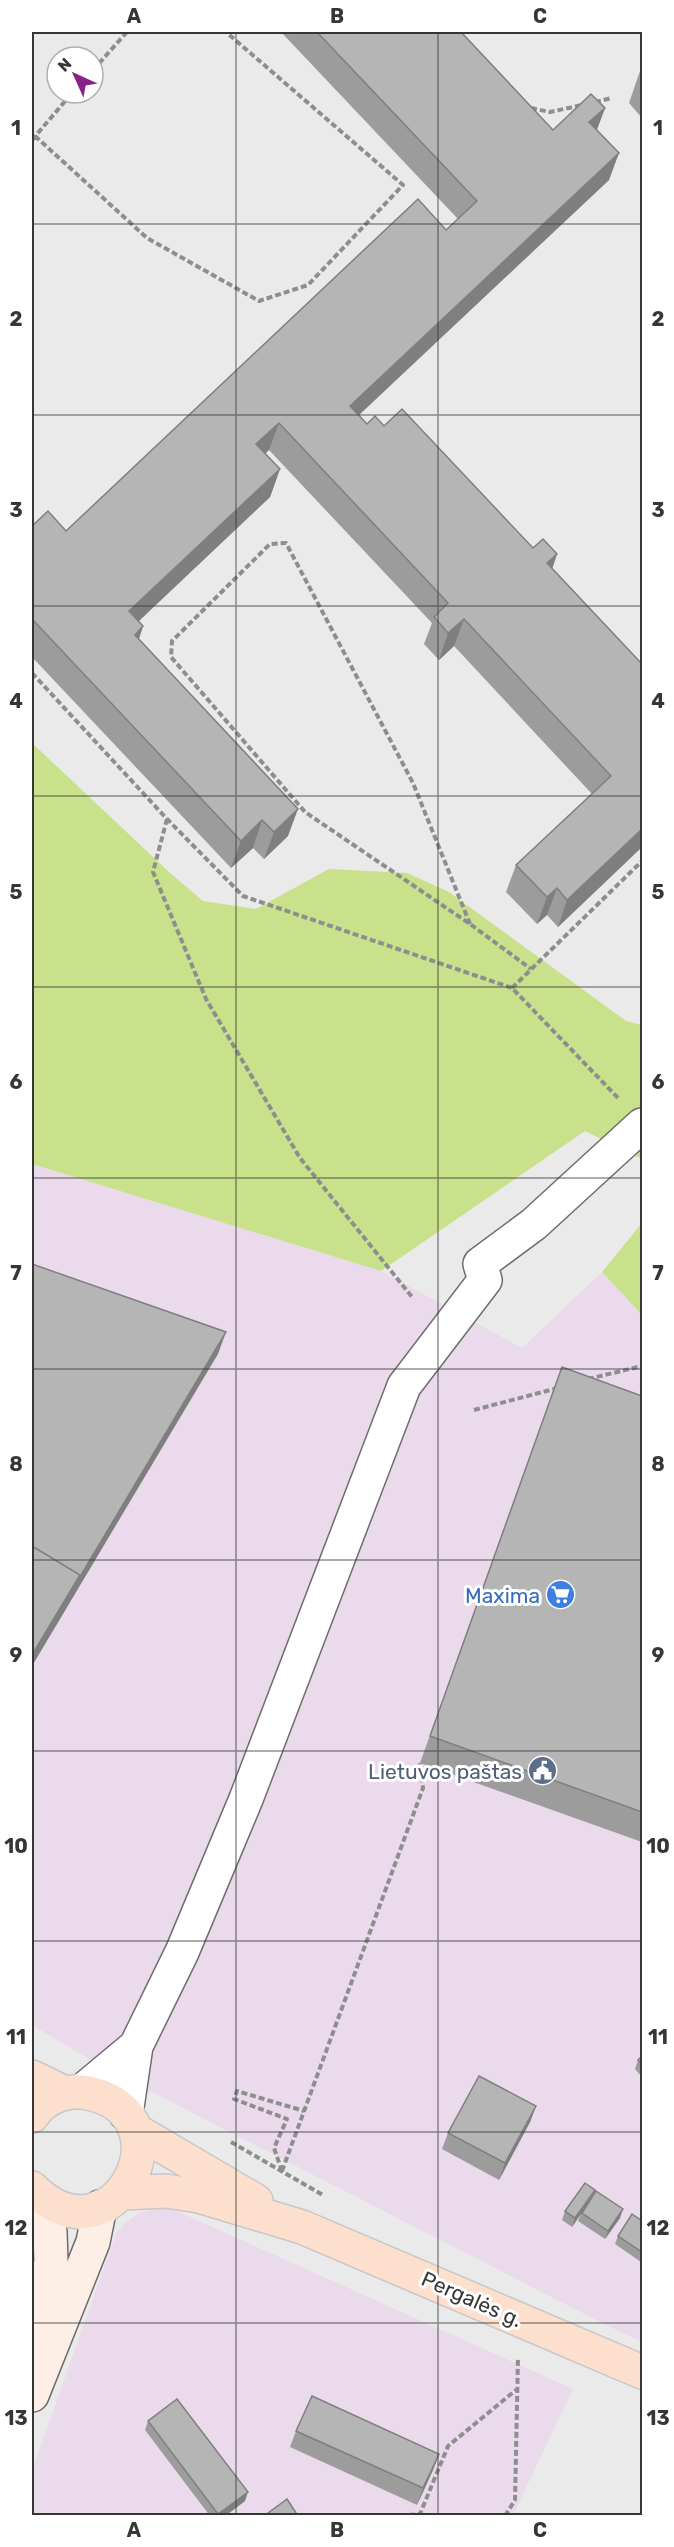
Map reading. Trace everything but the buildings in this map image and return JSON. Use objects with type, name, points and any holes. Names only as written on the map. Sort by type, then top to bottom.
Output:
[{"type":"main road","points":[[32,2078],[74,2092]]},
{"type":"main road","points":[[32,2116],[50,2099],[74,2092]]},
{"type":"main road","name":"Pergalės g.","points":[[74,2092],[99,2095],[114,2103],[130,2122],[302,2227]]},
{"type":"main road","points":[[111,2200],[131,2179],[137,2163],[139,2146],[130,2122]]},
{"type":"main road","name":"Pergalės g.","points":[[37,2193],[61,2208],[81,2211],[111,2200],[166,2191],[199,2196],[302,2227],[642,2372]]},
{"type":"street","points":[[130,2122],[136,2046],[182,1953],[246,1799],[404,1386],[485,1280],[480,1264],[534,1224],[634,1116]]},
{"type":"street","points":[[74,2092],[136,2046]]},
{"type":"street","points":[[32,2351],[51,2262],[50,2232],[37,2193]]},
{"type":"street","points":[[32,2395],[111,2200]]},
{"type":"path","points":[[105,56],[126,32]]},
{"type":"path","points":[[62,105],[33,138],[147,238],[259,301],[308,285],[403,185],[226,32]]},
{"type":"path","points":[[520,106],[550,112],[612,98]]},
{"type":"path","points":[[470,924],[413,783],[286,543],[270,544],[172,641],[171,657],[304,812],[470,924],[531,969]]},
{"type":"path","points":[[32,673],[167,819],[243,896],[512,988],[634,1116]]},
{"type":"path","points":[[167,819],[153,872],[206,999],[300,1158],[412,1297]]},
{"type":"path","points":[[512,988],[642,861]]},
{"type":"path","points":[[578,1382],[642,1366]]},
{"type":"path","points":[[474,1410],[568,1384]]},
{"type":"path","points":[[282,2171],[423,1788],[420,1763]]},
{"type":"path","points":[[282,2171],[274,2148],[287,2120],[234,2099],[237,2091],[304,2111]]},
{"type":"path","points":[[224,2139],[324,2196]]},
{"type":"path","points":[[505,2516],[515,2500],[518,2356]]},
{"type":"path","points":[[400,2516],[420,2514],[448,2446],[516,2390]]},
{"type":"shaded area","points":[[32,1164],[381,1271],[522,1348],[602,1272],[642,1315],[642,2342],[99,2065],[32,2025]]},
{"type":"shaded area","points":[[168,2207],[573,2389],[513,2515],[32,2515],[32,2470],[116,2234],[125,2223],[138,2214],[154,2208]]},
{"type":"green space","points":[[32,743],[203,901],[256,909],[329,869],[407,873],[449,892],[626,1021],[642,1025],[642,1159],[585,1131],[381,1271],[32,1164]]},
{"type":"green space","points":[[642,1223],[642,1315],[602,1272]]},
{"type":"place","name":"Maxima","points":[[561,1595]]},
{"type":"place","name":"Lietuvos paštas","points":[[543,1771]]}]
